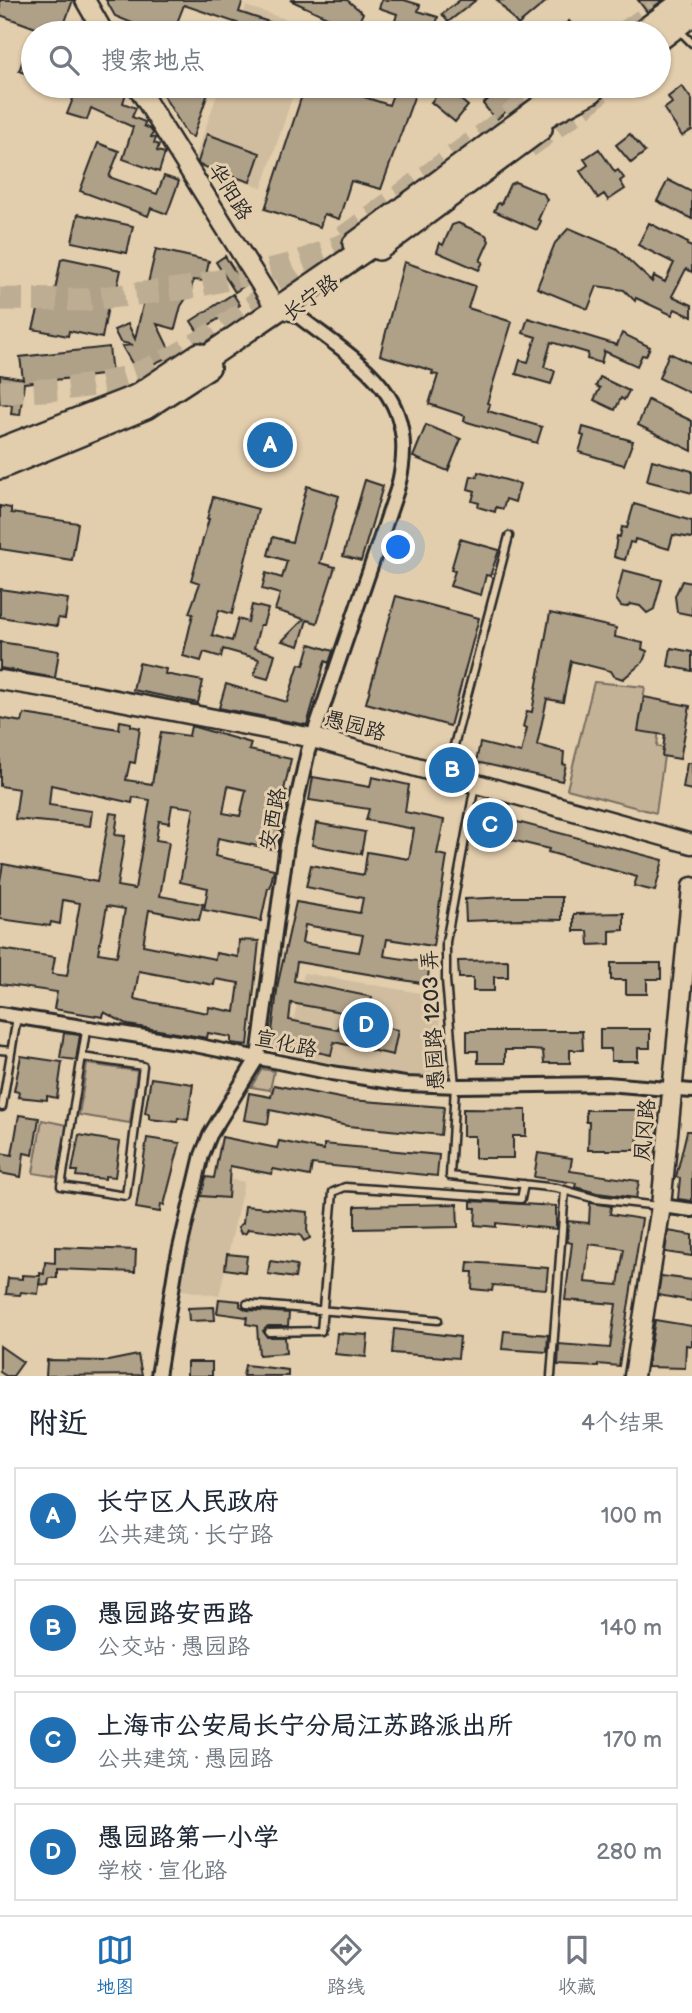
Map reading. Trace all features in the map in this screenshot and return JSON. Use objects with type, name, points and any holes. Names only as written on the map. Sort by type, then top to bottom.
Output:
[{"type":"highway","points":[[511,137],[576,98]]},
{"type":"highway","points":[[187,371],[283,308],[307,288],[386,235],[405,207]]},
{"type":"main road","points":[[656,21],[685,0]]},
{"type":"main road","points":[[405,207],[552,98]]},
{"type":"main road","name":"长宁路","points":[[0,467],[146,408],[581,98]]},
{"type":"main road","name":"长宁路","points":[[0,449],[136,396],[283,308]]},
{"type":"street","points":[[85,0],[97,21]]},
{"type":"street","name":"华阳路","points":[[145,98],[283,308]]},
{"type":"street","name":"安西路","points":[[158,1376],[176,1265],[202,1155],[210,1135],[258,1057],[287,845],[306,758],[397,490],[404,456],[404,436],[395,405],[387,392],[358,363],[283,308]]},
{"type":"street","name":"愚园路","points":[[0,680],[313,738],[692,844]]},
{"type":"street","name":"凤冈路","points":[[634,1376],[661,1206],[692,887]]},
{"type":"street","name":"宣化路","points":[[0,1014],[258,1057],[380,1081],[455,1086],[607,1084],[692,1091]]},
{"type":"street","points":[[661,1206],[692,1210]]},
{"type":"lane","points":[[676,27],[692,43]]},
{"type":"lane","points":[[446,774],[509,536]]},
{"type":"lane","name":"愚园路 1203 弄","points":[[475,782],[446,942],[446,980],[455,1086],[450,1176],[524,1184]]},
{"type":"lane","points":[[2,1107],[17,1017]]},
{"type":"lane","points":[[82,1057],[143,1066],[126,1196],[61,1186],[82,1057],[87,1027]]},
{"type":"lane","points":[[0,1049],[11,1051]]},
{"type":"lane","points":[[269,1332],[321,1331],[333,1192],[345,1187],[521,1199],[524,1184],[565,1190],[596,1199],[661,1206]]},
{"type":"lane","points":[[551,1376],[565,1190]]},
{"type":"lane","points":[[247,1304],[438,1320]]},
{"type":"shaded area","points":[[246,6],[291,21],[241,21]]},
{"type":"shaded area","points":[[216,98],[292,98],[262,188],[193,165]]},
{"type":"shaded area","points":[[594,682],[645,687],[640,722],[659,728],[657,746],[665,749],[656,813],[567,789]]},
{"type":"shaded area","points":[[304,973],[437,996],[446,1077],[405,1077],[286,1054]]},
{"type":"shaded area","points":[[87,1064],[137,1071],[130,1123],[79,1115]]},
{"type":"shaded area","points":[[262,1069],[274,1071],[270,1090],[251,1087]]},
{"type":"shaded area","points":[[42,1120],[67,1125],[58,1177],[33,1173]]},
{"type":"shaded area","points":[[201,1174],[244,1182],[219,1296],[177,1289]]},
{"type":"building","points":[[0,0],[73,0],[65,21],[21,23],[0,15]]},
{"type":"building","points":[[106,0],[243,0],[239,12],[266,21],[231,21],[184,5],[178,21],[127,21],[115,16]]},
{"type":"building","points":[[290,0],[347,0],[363,13],[359,21],[336,21]]},
{"type":"building","points":[[382,0],[404,0],[420,5],[418,11],[438,17],[437,21],[395,21],[397,14],[379,8]]},
{"type":"building","points":[[460,0],[476,0],[449,21],[442,14]]},
{"type":"building","points":[[497,0],[548,0],[523,21],[515,21]]},
{"type":"building","points":[[638,0],[663,0],[647,12]]},
{"type":"building","points":[[682,86],[692,100],[692,130],[682,136],[664,109],[672,103],[669,98]]},
{"type":"building","points":[[73,98],[125,98],[123,103],[136,108],[132,117],[145,122],[144,126],[153,133],[151,137],[156,138],[154,143],[159,145],[157,151],[165,153],[159,172],[123,159],[133,127],[91,108],[87,120],[67,114]]},
{"type":"building","points":[[165,98],[206,98],[193,137],[187,135]]},
{"type":"building","points":[[301,98],[367,98],[389,105],[392,98],[414,98],[381,189],[351,181],[339,219],[324,214],[320,227],[265,209]]},
{"type":"building","points":[[434,98],[458,98],[468,106],[455,122],[431,102]]},
{"type":"building","points":[[490,98],[522,98],[496,120],[483,104]]},
{"type":"building","points":[[207,134],[260,153],[250,182],[199,165]]},
{"type":"building","points":[[630,134],[645,152],[631,163],[616,145]]},
{"type":"building","points":[[98,143],[119,151],[109,177],[157,194],[164,176],[179,181],[167,214],[151,208],[148,216],[80,191]]},
{"type":"building","points":[[599,149],[615,172],[618,170],[624,178],[620,181],[625,189],[608,200],[604,194],[598,198],[580,171],[588,165],[584,159]]},
{"type":"building","points":[[668,180],[692,192],[692,219],[657,201]]},
{"type":"building","points":[[515,182],[544,194],[547,200],[538,220],[541,221],[537,230],[494,211],[498,203],[501,204],[510,184]]},
{"type":"building","points":[[78,214],[133,226],[127,253],[72,242]]},
{"type":"building","points":[[458,223],[486,235],[489,241],[479,270],[437,252],[452,225]]},
{"type":"building","points":[[649,223],[692,247],[692,272],[686,269],[672,296],[692,305],[692,317],[675,309],[672,315],[636,298],[635,301],[624,290],[597,286],[588,309],[537,288],[555,243],[569,228],[616,248],[652,282],[654,276],[665,282],[674,263],[638,245]]},
{"type":"building","points":[[156,249],[209,261],[205,281],[193,280],[191,291],[181,306],[175,329],[157,324],[172,355],[137,372],[122,346],[133,345],[120,342],[114,330],[128,324],[135,339]]},
{"type":"building","points":[[225,256],[244,286],[235,292],[216,262]]},
{"type":"building","points":[[61,259],[121,270],[115,297],[110,296],[102,338],[69,331],[68,336],[33,329],[41,299],[53,301]]},
{"type":"building","points":[[404,262],[475,286],[468,308],[512,322],[487,403],[490,404],[488,411],[542,427],[537,443],[464,421],[465,416],[429,404],[438,375],[432,374],[433,371],[380,355]]},
{"type":"building","points":[[233,294],[240,305],[198,332],[191,321]]},
{"type":"building","points":[[528,318],[617,345],[622,333],[650,347],[637,366],[604,351],[601,363],[587,359],[588,353],[551,342],[544,367],[555,371],[551,384],[516,374],[520,360],[528,362],[536,337],[523,333]]},
{"type":"building","points":[[109,347],[112,374],[24,383],[20,415],[11,414],[12,405],[0,403],[0,375],[23,379],[20,357]]},
{"type":"building","points":[[669,353],[692,364],[692,394],[659,378]]},
{"type":"building","points":[[600,377],[629,391],[624,400],[621,398],[615,410],[594,400],[600,388],[596,386]]},
{"type":"building","points":[[648,400],[692,421],[692,451],[638,425]]},
{"type":"building","points":[[426,425],[461,439],[448,471],[413,457]]},
{"type":"building","points":[[583,427],[633,441],[624,465],[579,452],[584,436],[581,435]]},
{"type":"building","points":[[652,460],[692,471],[692,493],[647,481]]},
{"type":"building","points":[[478,472],[520,484],[515,502],[506,499],[503,509],[496,507],[495,512],[478,507],[479,503],[472,501],[475,491],[468,489],[471,476],[477,477]]},
{"type":"building","points":[[365,480],[383,486],[361,561],[343,556]]},
{"type":"building","points":[[307,486],[339,496],[320,563],[335,567],[317,623],[307,620],[299,646],[282,641],[304,619],[275,610],[280,594],[262,589],[266,573],[282,578],[287,561],[268,555],[273,537],[292,542]]},
{"type":"building","points":[[213,497],[258,509],[232,614],[219,610],[212,635],[232,641],[238,619],[248,622],[252,605],[268,609],[263,625],[260,625],[254,648],[275,654],[268,679],[254,675],[259,659],[223,649],[221,657],[204,652],[201,661],[183,656],[193,614],[189,613],[200,583],[191,580]]},
{"type":"building","points":[[634,504],[692,521],[692,538],[673,535],[669,549],[635,539],[634,543],[630,542],[625,560],[614,557],[617,536],[620,537],[622,527],[627,528]]},
{"type":"building","points":[[0,506],[11,508],[11,513],[78,523],[72,560],[0,549]]},
{"type":"building","points":[[460,539],[499,550],[490,576],[486,575],[481,595],[450,586],[455,571],[451,570]]},
{"type":"building","points":[[623,570],[662,580],[654,609],[647,613],[640,606],[621,606],[616,599]]},
{"type":"building","points":[[682,581],[692,583],[692,615],[677,612],[675,596]]},
{"type":"building","points":[[0,589],[68,599],[65,619],[58,618],[57,626],[0,617]]},
{"type":"building","points":[[396,596],[479,618],[450,726],[366,703]]},
{"type":"building","points":[[550,613],[616,628],[615,637],[643,643],[642,649],[647,651],[643,662],[623,679],[614,676],[611,671],[571,661],[563,702],[547,699],[537,745],[564,752],[563,764],[566,765],[562,781],[476,762],[480,743],[521,753],[527,728],[523,727],[527,711],[532,712]]},
{"type":"building","points":[[0,642],[59,651],[55,678],[0,668]]},
{"type":"building","points":[[310,644],[333,651],[329,663],[325,661],[307,725],[219,708],[226,684],[287,702],[299,664],[304,665]]},
{"type":"building","points":[[671,648],[692,652],[692,671],[668,666]]},
{"type":"building","points":[[139,663],[166,669],[165,674],[203,681],[198,703],[133,690]]},
{"type":"building","points":[[644,697],[690,706],[680,759],[662,756],[665,735],[638,731]]},
{"type":"building","points":[[24,714],[119,729],[120,721],[131,723],[131,726],[140,728],[135,763],[130,762],[126,780],[152,784],[161,732],[189,736],[191,726],[251,743],[249,750],[291,759],[284,790],[287,791],[277,850],[218,838],[215,856],[274,869],[261,921],[204,910],[208,888],[180,882],[194,808],[172,805],[169,823],[159,821],[156,840],[169,842],[160,896],[203,904],[199,920],[149,910],[143,945],[215,959],[216,953],[238,957],[239,940],[259,941],[248,1045],[231,1043],[231,1037],[208,1033],[207,1038],[128,1025],[104,1012],[103,1017],[54,1009],[57,992],[0,984],[0,949],[55,957],[52,974],[67,976],[80,903],[63,900],[60,924],[51,922],[50,926],[0,919],[3,864],[97,882],[110,813],[118,814],[115,835],[125,836],[117,886],[135,889],[150,800],[133,797],[132,803],[51,785],[49,805],[92,811],[90,826],[15,819],[19,789],[0,786],[0,718],[22,722]],"holes":[[[228,786],[246,790],[240,816],[223,813]],[[107,906],[125,909],[117,956],[98,953]],[[139,971],[214,985],[215,979],[239,983],[235,1012],[209,1007],[208,1013],[134,999]]]},
{"type":"building","points":[[687,763],[692,763],[692,790],[683,788]]},
{"type":"building","points":[[313,777],[370,787],[372,777],[409,785],[405,812],[444,820],[437,854],[447,856],[433,946],[387,939],[384,956],[430,963],[427,984],[297,962],[294,981],[372,997],[367,1024],[398,1030],[393,1055],[334,1042],[331,1055],[285,1045],[285,1050],[270,1048],[278,983],[296,902],[360,913],[363,898],[306,887],[311,865],[364,875],[367,852],[409,859],[414,829],[366,820],[369,809],[309,800]],"holes":[[[305,925],[363,935],[359,952],[302,943]],[[291,1003],[341,1012],[338,1030],[289,1020]]]},
{"type":"building","points":[[483,813],[663,860],[655,891],[634,886],[637,877],[548,852],[549,849],[478,832]]},
{"type":"building","points":[[316,823],[365,832],[361,854],[312,845]]},
{"type":"building","points":[[562,897],[562,920],[466,921],[465,899]]},
{"type":"building","points":[[624,913],[624,930],[610,931],[610,944],[589,945],[588,931],[574,931],[574,914]]},
{"type":"building","points":[[508,960],[508,977],[494,977],[494,991],[473,991],[473,978],[459,978],[458,961]]},
{"type":"building","points":[[611,963],[661,963],[661,979],[647,979],[647,994],[626,994],[626,980],[611,980]]},
{"type":"building","points":[[600,1029],[650,1029],[650,1048],[638,1048],[638,1061],[611,1061],[611,1049],[600,1049]]},
{"type":"building","points":[[467,1031],[582,1031],[583,1050],[570,1050],[570,1063],[544,1063],[543,1051],[505,1050],[505,1063],[478,1063],[478,1051],[467,1051]]},
{"type":"building","points":[[64,1033],[80,1035],[76,1060],[60,1058]]},
{"type":"building","points":[[21,1056],[62,1062],[57,1098],[47,1096],[47,1100],[18,1097],[19,1092],[14,1091]]},
{"type":"building","points":[[151,1078],[193,1084],[188,1120],[178,1118],[177,1122],[149,1119],[149,1114],[145,1113]]},
{"type":"building","points":[[274,1085],[350,1100],[444,1107],[441,1135],[348,1126],[270,1110],[268,1124],[244,1120],[249,1093],[271,1097]]},
{"type":"building","points":[[463,1109],[526,1110],[526,1136],[513,1136],[513,1158],[475,1158],[475,1136],[463,1136]]},
{"type":"building","points":[[586,1110],[639,1110],[637,1150],[588,1150],[589,1122],[586,1122]]},
{"type":"building","points":[[19,1115],[39,1118],[33,1155],[24,1153],[21,1177],[0,1173],[0,1153],[12,1155]]},
{"type":"building","points":[[687,1131],[692,1131],[692,1201],[678,1199],[680,1178],[676,1177]]},
{"type":"building","points":[[79,1135],[120,1142],[115,1177],[105,1176],[105,1179],[76,1176],[77,1171],[72,1171]]},
{"type":"building","points":[[222,1137],[277,1148],[279,1141],[324,1150],[324,1144],[439,1155],[437,1176],[312,1164],[310,1176],[273,1169],[272,1174],[230,1166],[228,1198],[201,1196],[206,1177],[214,1178]]},
{"type":"building","points":[[147,1138],[180,1143],[160,1212],[136,1208]]},
{"type":"building","points":[[538,1153],[572,1158],[570,1171],[639,1181],[636,1198],[597,1193],[575,1187],[576,1183],[534,1177]]},
{"type":"building","points":[[471,1201],[556,1206],[556,1229],[496,1223],[496,1227],[475,1225],[476,1208],[471,1208]]},
{"type":"building","points":[[590,1203],[611,1206],[610,1214],[642,1219],[619,1366],[558,1365],[559,1344],[610,1348],[616,1304],[565,1300],[572,1243],[567,1242],[568,1221],[589,1223]],"holes":[[[589,1244],[624,1249],[618,1285],[585,1282]]]},
{"type":"building","points":[[457,1204],[458,1227],[355,1229],[355,1206]]},
{"type":"building","points":[[245,1206],[308,1212],[307,1230],[310,1238],[304,1241],[300,1235],[248,1229],[241,1234],[238,1227],[243,1223]]},
{"type":"building","points":[[668,1231],[692,1235],[692,1256],[665,1252]]},
{"type":"building","points":[[55,1247],[136,1250],[135,1272],[57,1269],[57,1278],[49,1278],[48,1285],[39,1284],[38,1294],[6,1294],[8,1278],[22,1279],[22,1275],[44,1274],[45,1262],[55,1263]]},
{"type":"building","points":[[227,1254],[247,1256],[245,1272],[225,1269]]},
{"type":"building","points":[[270,1261],[297,1265],[295,1278],[268,1274]]},
{"type":"building","points":[[468,1262],[548,1268],[546,1289],[493,1285],[492,1291],[472,1289],[473,1272],[467,1272]]},
{"type":"building","points":[[661,1276],[692,1280],[692,1301],[658,1295]]},
{"type":"building","points":[[219,1299],[240,1301],[240,1306],[247,1310],[289,1313],[288,1326],[268,1326],[263,1331],[267,1337],[285,1337],[286,1353],[259,1355],[257,1326],[246,1324],[247,1317],[217,1313]]},
{"type":"building","points":[[214,1307],[215,1320],[189,1321],[188,1308]]},
{"type":"building","points":[[655,1320],[692,1326],[692,1346],[686,1345],[685,1368],[647,1367]]},
{"type":"building","points":[[394,1329],[460,1337],[458,1358],[392,1353]]},
{"type":"building","points":[[504,1331],[548,1335],[547,1352],[502,1349]]},
{"type":"building","points":[[337,1333],[368,1335],[366,1357],[335,1354]]},
{"type":"building","points":[[0,1346],[23,1362],[13,1376],[0,1372]]},
{"type":"building","points":[[138,1355],[142,1375],[46,1376],[47,1360],[108,1361]]},
{"type":"building","points":[[187,1362],[212,1362],[212,1376],[187,1376]]},
{"type":"building","points":[[245,1365],[288,1370],[288,1376],[243,1376]]},
{"type":"tunnel","points":[[641,21],[656,11]]},
{"type":"tunnel","points":[[344,237],[534,98]]},
{"type":"tunnel","points":[[528,147],[593,98]]},
{"type":"tunnel","points":[[0,299],[84,300],[187,288],[290,265],[373,234]]},
{"type":"tunnel","points":[[0,392],[93,385],[148,369],[173,358],[219,330],[306,266]]},
{"type":"place","name":"长宁区人民政府","points":[[270,445]]},
{"type":"place","name":"愚园路安西路","points":[[452,770]]},
{"type":"place","name":"上海市公安局长宁分局江苏路派出所","points":[[490,825]]},
{"type":"place","name":"愚园路第一小学","points":[[366,1025]]}]
